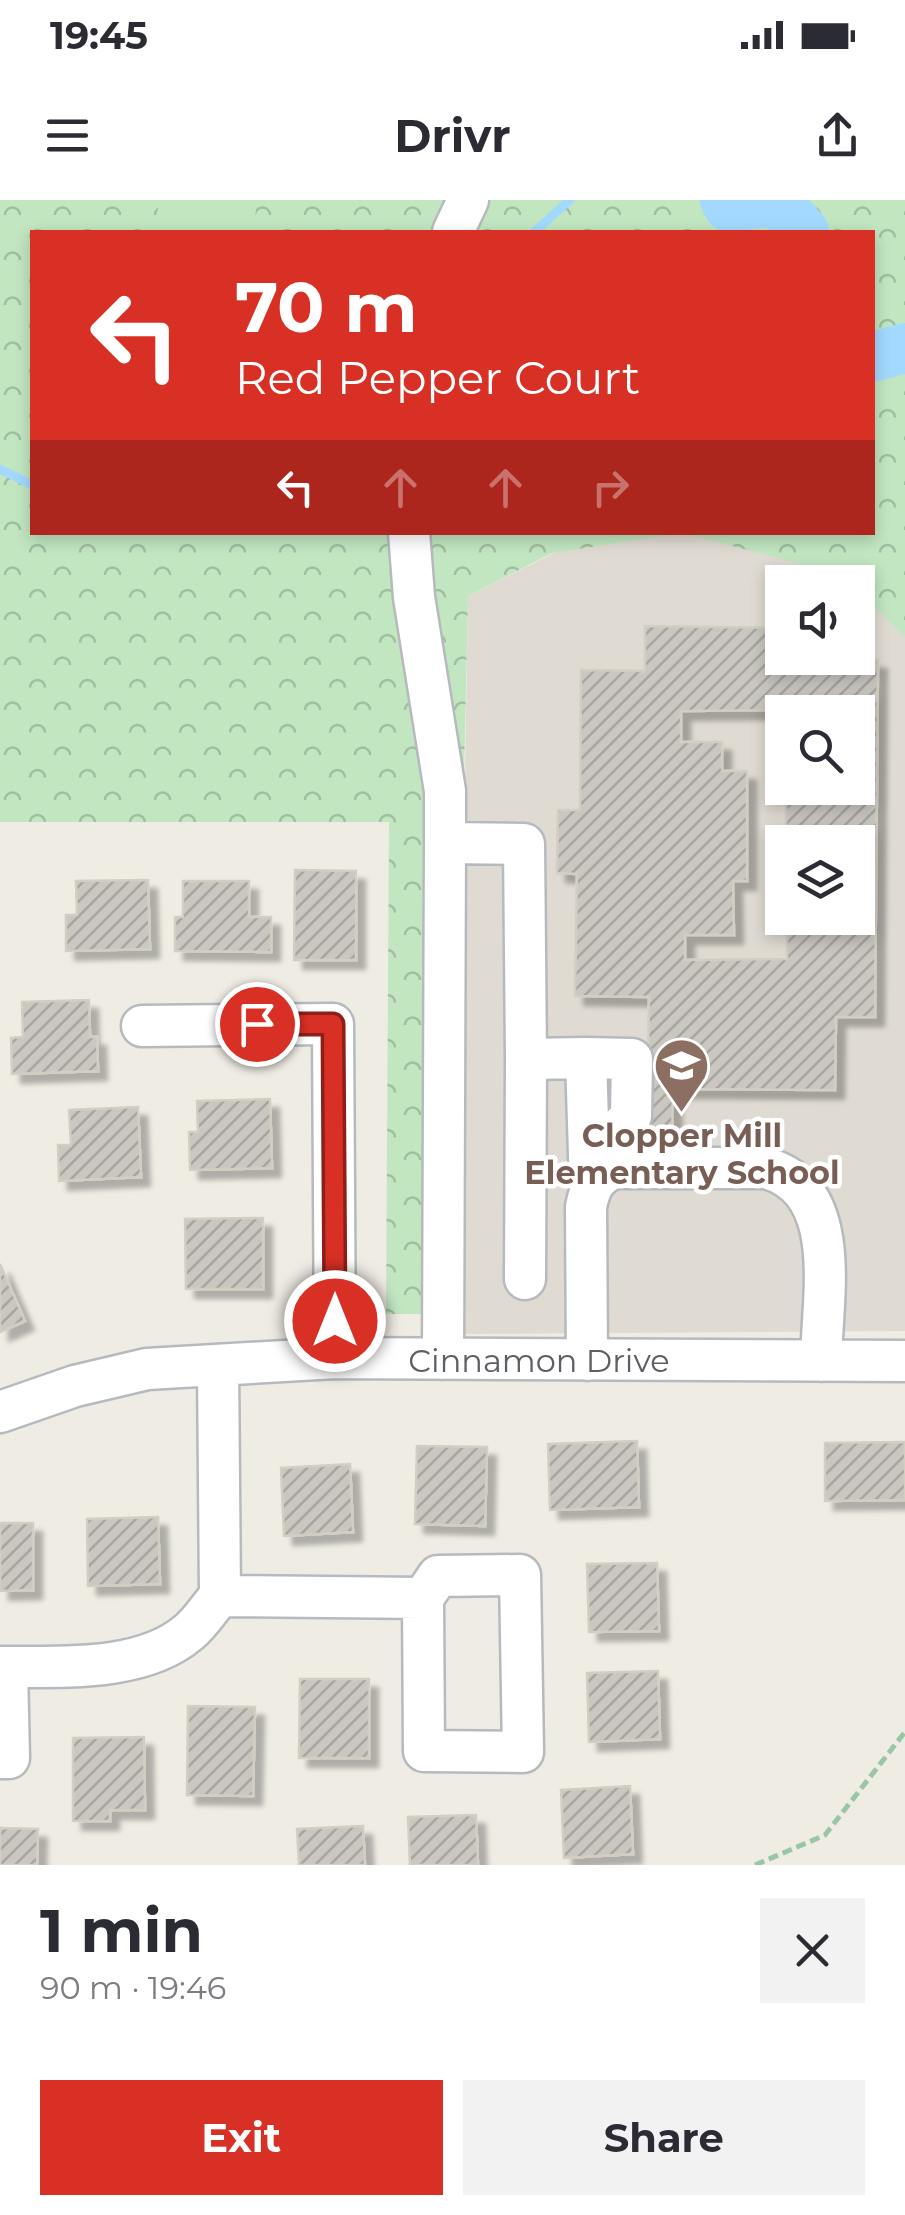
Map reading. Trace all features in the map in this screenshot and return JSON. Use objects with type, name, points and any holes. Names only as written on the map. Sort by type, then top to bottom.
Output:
[{"type":"street","points":[[455,230],[468,200]]},
{"type":"street","points":[[409,535],[414,597],[445,791],[443,1359]]},
{"type":"street","points":[[445,843],[524,844],[525,1280]]},
{"type":"street","points":[[142,1026],[333,1024],[336,1358]]},
{"type":"street","points":[[526,1059],[632,1059],[631,1116],[627,1123],[589,1142],[588,1360]]},
{"type":"street","points":[[590,1186],[612,1168],[766,1168],[784,1173],[802,1186],[822,1224],[821,1361]]},
{"type":"street","name":"Cinnamon Drive","points":[[0,1412],[75,1386],[147,1369],[336,1358],[905,1361]]},
{"type":"street","points":[[0,1758],[9,1758],[3,1667],[87,1665],[146,1654],[188,1633],[220,1596],[218,1365]]},
{"type":"street","points":[[520,1575],[523,1752],[424,1751],[423,1598],[438,1576],[520,1575]]},
{"type":"street","points":[[220,1596],[423,1598]]},
{"type":"path","points":[[755,1865],[825,1835],[905,1732]]},
{"type":"shaded area","name":"Clopper Mill Elementary School","points":[[590,535],[858,535],[905,556],[905,1331],[456,1334],[468,596]]},
{"type":"green space","points":[[0,200],[905,200],[905,637],[875,607],[875,565],[806,565],[690,535],[875,535],[875,230],[30,230],[30,535],[669,535],[552,553],[468,596],[452,1314],[386,1314],[389,822],[0,822]]},
{"type":"green space","points":[[159,200],[257,202],[253,230],[155,230]]},
{"type":"building","name":"Clopper Mill Elementary School","points":[[645,626],[765,628],[765,675],[875,675],[878,660],[875,1017],[836,1017],[835,1090],[673,1089],[672,1145],[647,1144],[649,997],[575,996],[577,874],[557,873],[558,810],[580,810],[581,670],[645,671]]},
{"type":"building","points":[[295,870],[356,871],[356,960],[294,960]]},
{"type":"building","points":[[148,880],[150,949],[66,951],[66,915],[77,915],[76,881]]},
{"type":"building","points":[[183,881],[249,881],[249,917],[271,917],[271,952],[175,951],[175,917],[183,917]]},
{"type":"building","points":[[89,1000],[90,1037],[97,1037],[98,1071],[12,1074],[11,1038],[23,1037],[22,1002]]},
{"type":"building","points":[[270,1099],[272,1168],[190,1170],[189,1132],[198,1132],[197,1101]]},
{"type":"building","points":[[138,1107],[141,1177],[59,1181],[58,1145],[71,1145],[69,1110]]},
{"type":"building","points":[[263,1218],[263,1289],[186,1289],[185,1219]]},
{"type":"building","points":[[0,1264],[25,1321],[0,1332]]},
{"type":"building","points":[[637,1441],[639,1507],[550,1510],[548,1444]]},
{"type":"building","points":[[905,1442],[905,1500],[825,1501],[825,1443]]},
{"type":"building","points":[[417,1446],[487,1447],[485,1526],[415,1524]]},
{"type":"building","points":[[350,1464],[353,1532],[284,1536],[281,1468]]},
{"type":"building","points":[[158,1517],[160,1584],[88,1586],[87,1519]]},
{"type":"building","points":[[0,1523],[33,1523],[33,1590],[0,1591]]},
{"type":"building","points":[[657,1563],[659,1631],[589,1632],[587,1564]]},
{"type":"building","points":[[658,1671],[660,1739],[589,1742],[587,1673]]},
{"type":"building","points":[[300,1679],[369,1679],[369,1758],[299,1758]]},
{"type":"building","points":[[188,1706],[255,1707],[253,1796],[187,1795]]},
{"type":"building","points":[[144,1737],[145,1810],[110,1810],[110,1821],[73,1821],[73,1738]]},
{"type":"building","points":[[630,1786],[633,1854],[564,1858],[561,1790]]},
{"type":"building","points":[[476,1815],[478,1865],[410,1865],[408,1817]]},
{"type":"building","points":[[363,1826],[365,1865],[299,1865],[297,1829]]},
{"type":"building","points":[[0,1828],[38,1829],[37,1865],[0,1865]]},
{"type":"waterway","points":[[536,230],[570,200]]},
{"type":"waterway","points":[[725,200],[729,207],[777,201],[802,230]]},
{"type":"waterway","points":[[875,356],[905,348]]},
{"type":"waterway","points":[[0,469],[30,484]]},
{"type":"place","name":"Clopper Mill Elementary School","points":[[682,1115]]},
{"type":"route","points":[[257,1024],[333,1024],[335,1321]]}]
